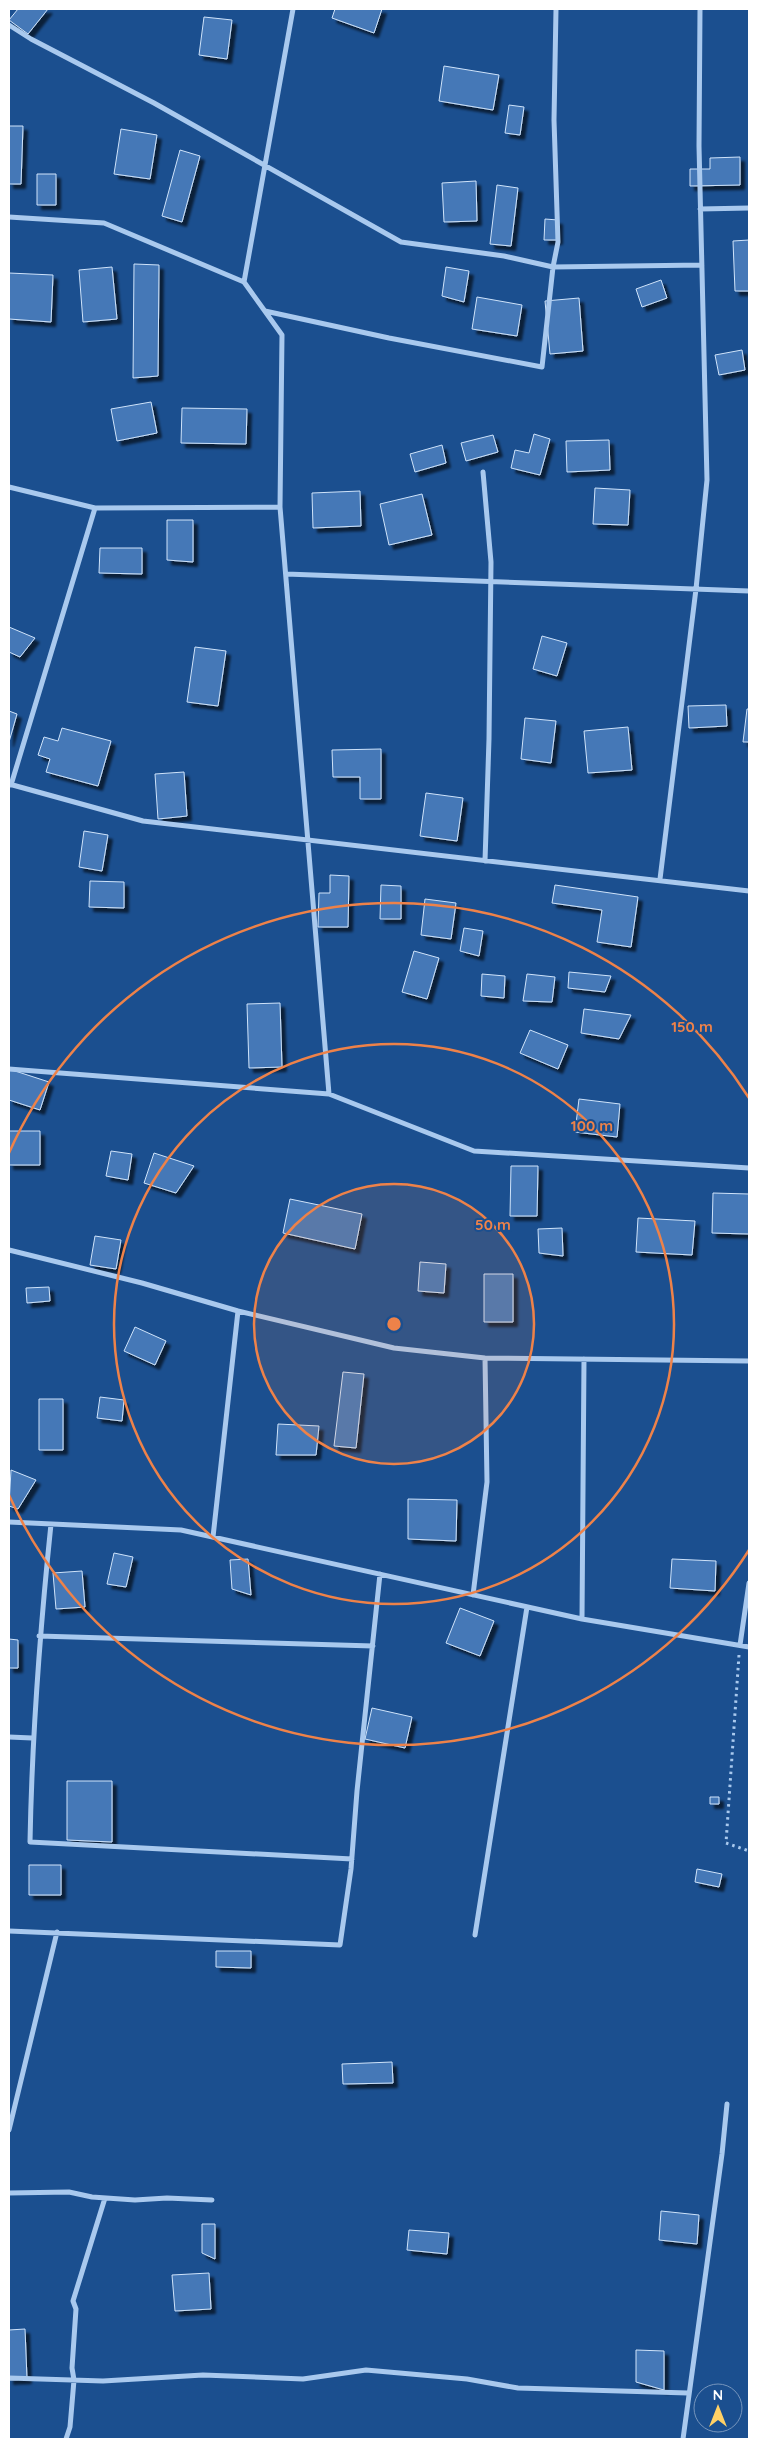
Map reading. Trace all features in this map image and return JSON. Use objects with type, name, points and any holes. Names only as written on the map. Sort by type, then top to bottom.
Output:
[{"type":"street","points":[[244,282],[293,9]]},
{"type":"street","points":[[265,310],[389,338],[542,367],[553,267],[558,242],[554,120],[556,9]]},
{"type":"street","points":[[660,879],[696,589],[707,480],[700,209],[700,9]]},
{"type":"street","points":[[9,25],[402,242],[504,256],[553,267],[702,265]]},
{"type":"street","points":[[700,209],[749,208]]},
{"type":"street","points":[[9,217],[104,223],[244,282],[282,335],[280,507],[329,1094]]},
{"type":"street","points":[[484,472],[491,562],[489,582],[489,739],[485,861]]},
{"type":"street","points":[[9,487],[95,508],[280,507]]},
{"type":"street","points":[[95,508],[10,784],[143,822],[660,879],[749,891]]},
{"type":"street","points":[[286,574],[749,591]]},
{"type":"street","points":[[9,1069],[329,1094],[474,1151],[749,1168]]},
{"type":"street","points":[[9,1250],[142,1283],[238,1311],[394,1348],[485,1358],[749,1360]]},
{"type":"street","points":[[213,1537],[238,1311]]},
{"type":"street","points":[[473,1595],[487,1482],[485,1358]]},
{"type":"street","points":[[582,1619],[584,1358]]},
{"type":"street","points":[[9,1522],[181,1530],[582,1619],[749,1647]]},
{"type":"street","points":[[51,1524],[39,1636],[32,1738],[30,1842],[352,1859]]},
{"type":"street","points":[[9,1931],[340,1945],[352,1859],[356,1791],[380,1574]]},
{"type":"street","points":[[740,1645],[749,1584]]},
{"type":"street","points":[[475,1935],[527,1607]]},
{"type":"street","points":[[39,1636],[373,1646]]},
{"type":"street","points":[[9,1737],[32,1738]]},
{"type":"street","points":[[9,2130],[57,1932]]},
{"type":"street","points":[[682,2439],[722,2154],[727,2104]]},
{"type":"street","points":[[9,2193],[69,2192],[105,2198],[212,2200]]},
{"type":"street","points":[[66,2439],[74,2380],[72,2368],[76,2309],[72,2301],[105,2198]]},
{"type":"street","points":[[9,2378],[74,2380],[203,2376],[303,2379],[366,2370],[467,2380],[518,2388],[688,2393]]},
{"type":"path","points":[[740,1645],[726,1843],[749,1851]]},
{"type":"building","points":[[18,9],[48,9],[28,34],[9,20]]},
{"type":"building","points":[[335,9],[382,9],[374,33],[332,18]]},
{"type":"building","points":[[204,17],[232,20],[227,59],[199,55]]},
{"type":"building","points":[[444,66],[499,75],[493,110],[439,101]]},
{"type":"building","points":[[509,105],[524,107],[520,135],[505,133]]},
{"type":"building","points":[[9,126],[23,126],[21,184],[9,184]]},
{"type":"building","points":[[121,129],[157,135],[150,179],[114,174]]},
{"type":"building","points":[[180,150],[200,156],[182,222],[162,216]]},
{"type":"building","points":[[740,157],[740,185],[690,186],[690,169],[710,169],[710,158]]},
{"type":"building","points":[[37,174],[56,174],[56,205],[37,205]]},
{"type":"building","points":[[476,181],[477,221],[444,222],[442,183]]},
{"type":"building","points":[[497,185],[518,188],[511,246],[490,244]]},
{"type":"building","points":[[545,219],[558,220],[558,240],[544,240]]},
{"type":"building","points":[[749,240],[749,291],[735,291],[733,241]]},
{"type":"building","points":[[134,264],[159,265],[158,376],[133,378]]},
{"type":"building","points":[[112,267],[117,319],[83,322],[79,270]]},
{"type":"building","points":[[446,267],[469,271],[464,302],[442,296]]},
{"type":"building","points":[[9,273],[53,275],[51,322],[9,319]]},
{"type":"building","points":[[661,280],[667,298],[642,307],[636,289]]},
{"type":"building","points":[[477,297],[522,305],[517,336],[472,329]]},
{"type":"building","points":[[579,298],[583,351],[550,354],[545,301]]},
{"type":"building","points":[[742,350],[745,370],[719,375],[715,355]]},
{"type":"building","points":[[151,402],[157,433],[117,441],[111,409]]},
{"type":"building","points":[[182,408],[247,409],[246,444],[181,443]]},
{"type":"building","points":[[534,434],[550,439],[540,475],[511,468],[515,450],[529,453]]},
{"type":"building","points":[[493,435],[498,452],[466,461],[461,443]]},
{"type":"building","points":[[609,440],[610,470],[567,472],[566,441]]},
{"type":"building","points":[[442,445],[446,463],[415,472],[410,454]]},
{"type":"building","points":[[595,488],[630,490],[628,525],[593,524]]},
{"type":"building","points":[[360,491],[361,526],[313,528],[312,493]]},
{"type":"building","points":[[422,494],[432,535],[389,545],[380,504]]},
{"type":"building","points":[[167,520],[193,520],[193,562],[167,560]]},
{"type":"building","points":[[100,548],[142,548],[142,574],[99,573]]},
{"type":"building","points":[[9,627],[35,638],[20,657],[9,652]]},
{"type":"building","points":[[542,636],[567,643],[557,676],[533,669]]},
{"type":"building","points":[[195,647],[226,651],[218,706],[187,702]]},
{"type":"building","points":[[726,705],[727,726],[689,728],[688,706]]},
{"type":"building","points":[[747,709],[749,709],[749,742],[743,742]]},
{"type":"building","points":[[9,711],[17,714],[9,742]]},
{"type":"building","points":[[525,718],[556,721],[551,763],[521,759]]},
{"type":"building","points":[[628,727],[632,770],[588,773],[584,731]]},
{"type":"building","points":[[62,728],[111,741],[98,786],[46,772],[50,759],[38,755],[44,737],[58,741]]},
{"type":"building","points":[[381,749],[381,799],[360,799],[360,777],[333,777],[332,750]]},
{"type":"building","points":[[184,772],[187,816],[158,819],[155,774]]},
{"type":"building","points":[[426,793],[463,798],[457,841],[420,836]]},
{"type":"building","points":[[84,831],[108,835],[102,871],[79,867]]},
{"type":"building","points":[[330,875],[349,876],[348,927],[318,927],[319,893],[330,893]]},
{"type":"building","points":[[90,881],[124,882],[124,908],[89,907]]},
{"type":"building","points":[[381,885],[401,886],[401,919],[380,919]]},
{"type":"building","points":[[555,885],[638,897],[631,947],[597,942],[602,910],[552,903]]},
{"type":"building","points":[[425,899],[456,903],[451,939],[421,935]]},
{"type":"building","points":[[464,928],[483,931],[479,956],[460,951]]},
{"type":"building","points":[[414,951],[439,958],[427,999],[402,992]]},
{"type":"building","points":[[569,972],[611,976],[605,992],[568,988]]},
{"type":"building","points":[[482,974],[505,976],[504,998],[481,996]]},
{"type":"building","points":[[527,974],[555,977],[552,1002],[523,1001]]},
{"type":"building","points":[[280,1003],[282,1067],[249,1068],[247,1004]]},
{"type":"building","points":[[584,1009],[631,1015],[619,1039],[581,1033]]},
{"type":"building","points":[[530,1030],[568,1045],[558,1069],[520,1053]]},
{"type":"building","points":[[9,1069],[49,1082],[40,1110],[9,1100]]},
{"type":"building","points":[[579,1099],[620,1104],[617,1137],[575,1132]]},
{"type":"building","points":[[9,1131],[40,1131],[40,1165],[9,1165]]},
{"type":"building","points":[[111,1151],[132,1154],[128,1180],[106,1176]]},
{"type":"building","points":[[154,1153],[194,1166],[176,1193],[144,1183]]},
{"type":"building","points":[[511,1166],[538,1166],[537,1216],[510,1216]]},
{"type":"building","points":[[713,1193],[749,1194],[749,1234],[712,1233]]},
{"type":"building","points":[[290,1199],[362,1214],[355,1249],[283,1233]]},
{"type":"building","points":[[638,1218],[695,1221],[692,1255],[636,1252]]},
{"type":"building","points":[[562,1228],[563,1256],[539,1253],[538,1229]]},
{"type":"building","points":[[95,1236],[121,1240],[116,1269],[90,1265]]},
{"type":"building","points":[[420,1262],[446,1264],[444,1293],[418,1291]]},
{"type":"building","points":[[484,1274],[513,1274],[513,1322],[484,1322]]},
{"type":"building","points":[[49,1287],[50,1301],[27,1303],[26,1288]]},
{"type":"building","points":[[135,1327],[166,1341],[155,1365],[124,1351]]},
{"type":"building","points":[[343,1372],[364,1374],[356,1448],[334,1446]]},
{"type":"building","points":[[100,1397],[124,1400],[122,1421],[97,1418]]},
{"type":"building","points":[[39,1399],[63,1399],[63,1450],[39,1450]]},
{"type":"building","points":[[278,1424],[319,1426],[316,1455],[276,1455]]},
{"type":"building","points":[[11,1470],[36,1480],[18,1509],[9,1506]]},
{"type":"building","points":[[408,1499],[457,1500],[456,1541],[408,1539]]},
{"type":"building","points":[[114,1553],[133,1557],[126,1587],[107,1584]]},
{"type":"building","points":[[248,1559],[251,1595],[232,1589],[230,1560]]},
{"type":"building","points":[[672,1559],[716,1561],[715,1591],[670,1588]]},
{"type":"building","points":[[82,1571],[85,1607],[56,1609],[53,1573]]},
{"type":"building","points":[[460,1608],[494,1621],[480,1656],[446,1643]]},
{"type":"building","points":[[9,1639],[18,1640],[18,1668],[9,1668]]},
{"type":"building","points":[[372,1708],[412,1717],[405,1748],[365,1739]]},
{"type":"building","points":[[67,1781],[112,1781],[112,1842],[67,1840]]},
{"type":"building","points":[[710,1797],[719,1797],[719,1804],[710,1804]]},
{"type":"building","points":[[29,1865],[61,1865],[61,1895],[29,1895]]},
{"type":"building","points":[[697,1869],[722,1874],[719,1887],[695,1882]]},
{"type":"building","points":[[216,1951],[251,1951],[251,1968],[216,1967]]},
{"type":"building","points":[[392,2062],[393,2083],[343,2084],[342,2064]]},
{"type":"building","points":[[661,2211],[699,2215],[697,2244],[659,2240]]},
{"type":"building","points":[[202,2224],[215,2224],[215,2259],[202,2253]]},
{"type":"building","points":[[409,2230],[449,2233],[447,2254],[407,2250]]},
{"type":"building","points":[[209,2273],[211,2309],[175,2311],[172,2275]]},
{"type":"building","points":[[25,2329],[27,2379],[9,2380],[9,2330]]},
{"type":"building","points":[[636,2350],[664,2351],[664,2390],[636,2382]]}]
